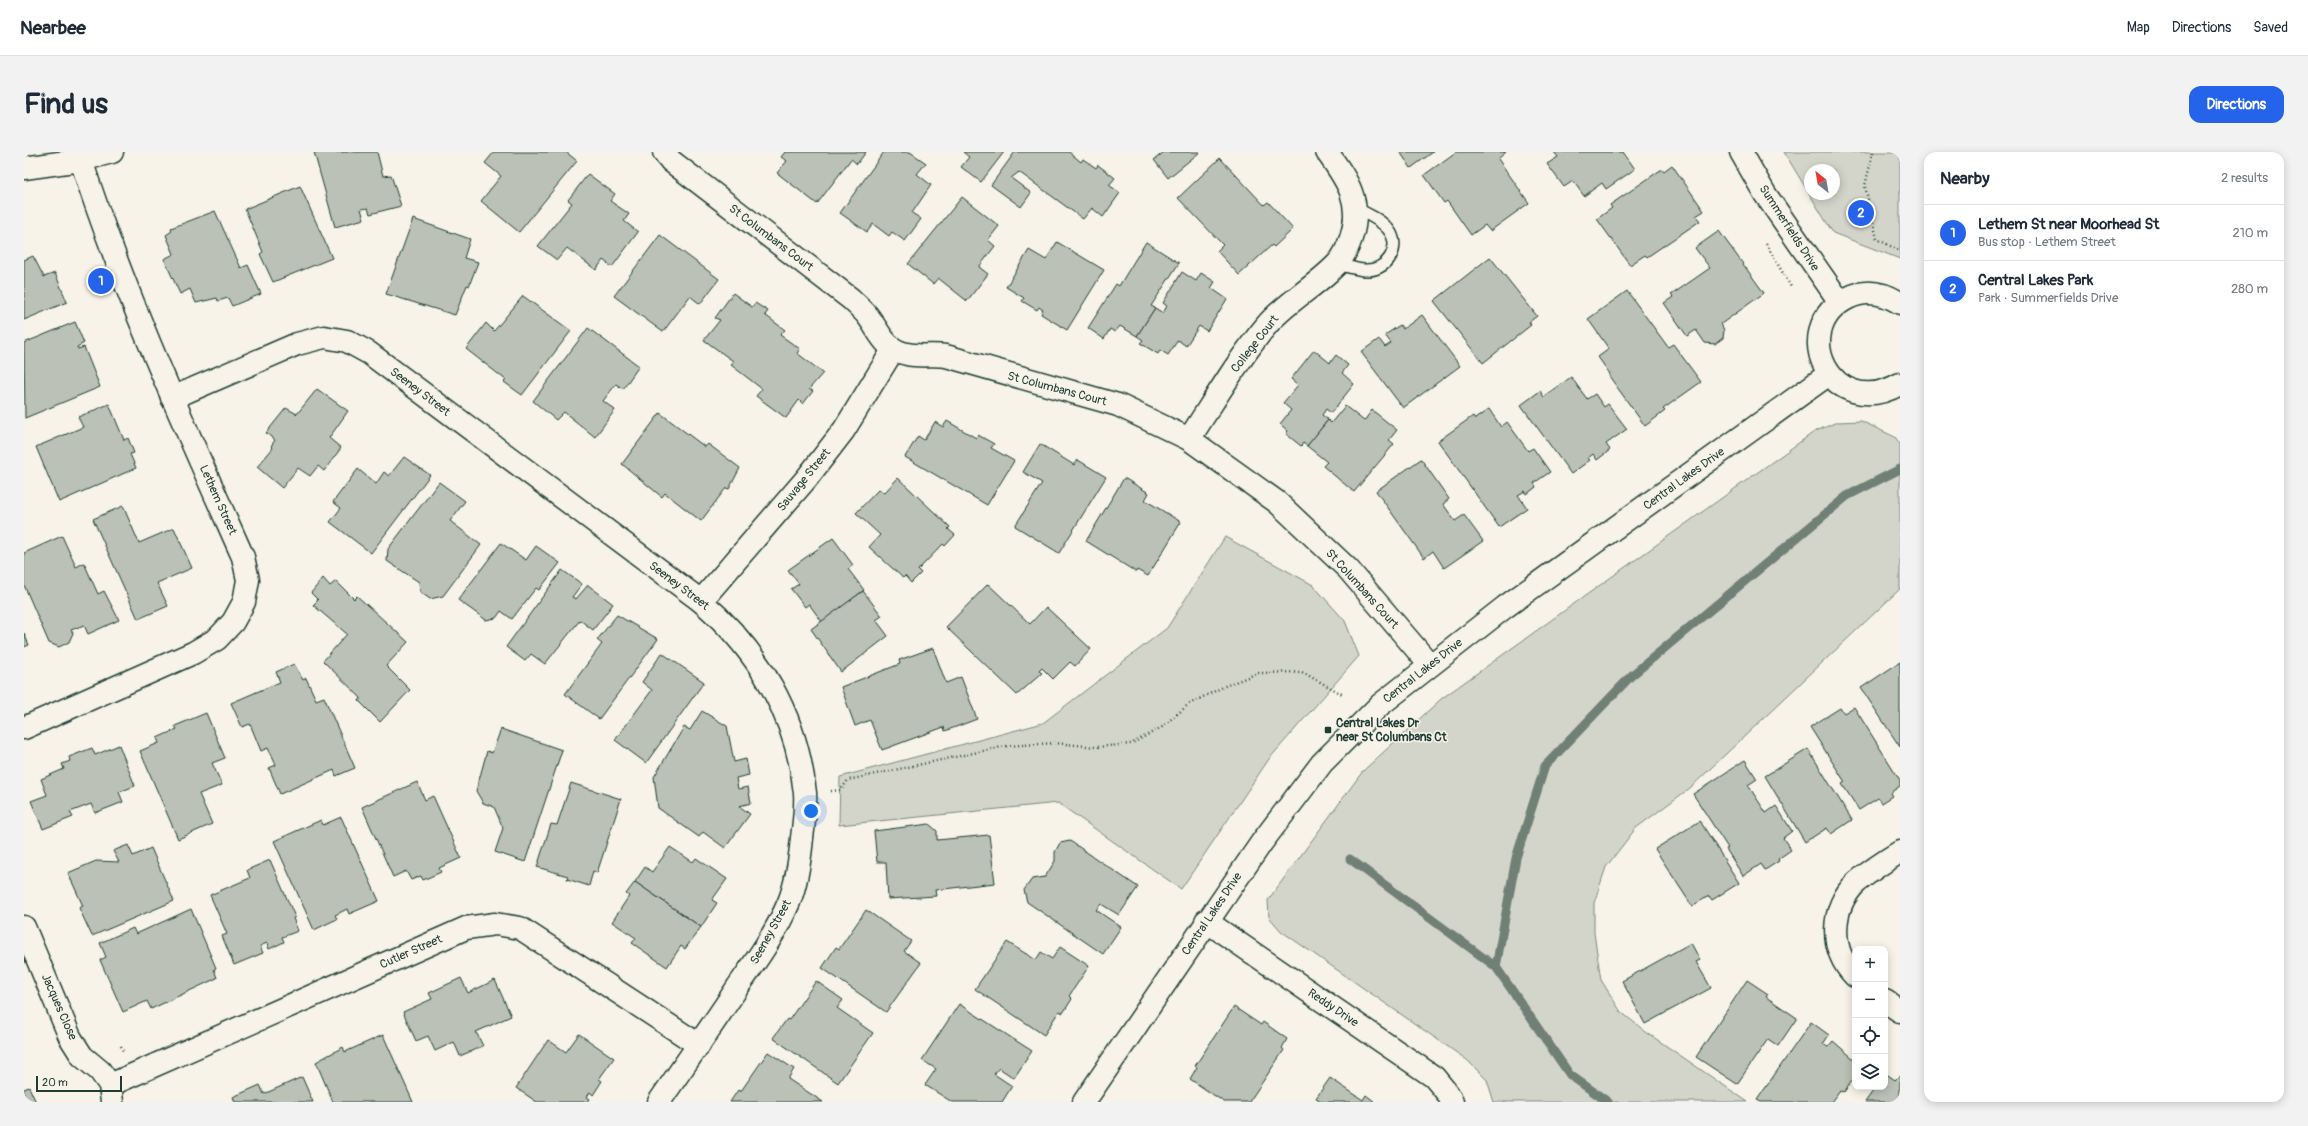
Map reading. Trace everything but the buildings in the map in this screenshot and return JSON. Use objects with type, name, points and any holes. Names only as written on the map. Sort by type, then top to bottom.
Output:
[{"type":"street","points":[[24,168],[81,160],[112,152]]},
{"type":"street","name":"St Columbans Court","points":[[664,152],[671,161],[851,299],[867,315],[883,340],[893,350],[907,354],[934,354],[946,356],[1118,405],[1189,439],[1277,502],[1348,570],[1430,665]]},
{"type":"street","name":"College Court","points":[[1189,439],[1236,366],[1266,326],[1294,299],[1337,264],[1347,249],[1354,230],[1357,209],[1348,184],[1327,152]]},
{"type":"street","name":"Summerfields Drive","points":[[1740,152],[1765,194],[1840,302]]},
{"type":"street","name":"Lethem Street","points":[[24,728],[193,653],[217,639],[233,622],[244,602],[248,580],[243,557],[172,398],[96,205],[81,160]]},
{"type":"street","points":[[1900,303],[1890,297],[1873,292],[1856,294],[1840,302],[1828,314],[1821,328],[1819,344],[1821,360],[1829,374],[1840,385],[1855,392],[1871,394],[1887,391],[1900,384]]},
{"type":"street","name":"Seeney Street","points":[[172,398],[297,344],[324,337],[348,341],[375,358],[701,601],[731,628],[751,652],[772,685],[788,720],[798,757],[805,794],[799,865],[789,902],[764,949],[659,1102]]},
{"type":"street","name":"Sauvage Street","points":[[701,601],[807,478],[844,430],[893,350]]},
{"type":"street","name":"Central Lakes Drive","points":[[1084,1102],[1206,921],[1262,842],[1322,764],[1380,705],[1505,608],[1829,374]]},
{"type":"street","points":[[1852,972],[1840,957],[1836,938],[1837,918],[1842,902],[1856,883],[1900,852]]},
{"type":"street","name":"Reddy Drive","points":[[1206,921],[1434,1077],[1448,1094],[1452,1102]]},
{"type":"street","name":"Cutler Street","points":[[111,1094],[466,928],[495,924],[520,928],[699,1045]]},
{"type":"street","name":"Jacques Close","points":[[24,927],[70,1037],[82,1056],[100,1071],[111,1094]]},
{"type":"street","points":[[1888,1003],[1900,1011]]},
{"type":"lane","points":[[1337,264],[1365,270],[1378,269],[1388,262],[1394,251],[1393,239],[1388,230],[1380,221],[1357,209]]},
{"type":"path","points":[[1873,152],[1865,186],[1877,239],[1900,251]]},
{"type":"path","points":[[827,792],[841,790],[848,780],[1006,746],[1055,744],[1096,747],[1130,744],[1162,727],[1189,704],[1258,673],[1302,672],[1342,694]]},
{"type":"shaded area","points":[[1784,152],[1900,152],[1900,259],[1833,233],[1813,200],[1840,200],[1840,164],[1804,164],[1804,185]]},
{"type":"shaded area","points":[[1861,421],[1895,437],[1900,444],[1900,589],[1690,788],[1636,828],[1606,867],[1594,903],[1594,933],[1601,980],[1621,1012],[1646,1032],[1748,1102],[1494,1102],[1487,1080],[1467,1060],[1281,931],[1269,917],[1268,900],[1363,771],[1441,699],[1814,432],[1837,422]]},
{"type":"shaded area","points":[[1225,537],[1313,585],[1345,621],[1359,656],[1269,759],[1181,889],[1058,803],[839,825],[840,777],[1043,723],[1167,628]]},
{"type":"waterway","points":[[1608,1102],[1570,1075],[1496,967],[1516,858],[1545,766],[1631,676],[1847,496],[1900,469]]},
{"type":"waterway","points":[[1350,859],[1496,967]]},
{"type":"place","name":"Central Lakes Park","points":[[1861,213]]},
{"type":"place","name":"Lethem St near Moorhead St","points":[[101,281]]},
{"type":"place","name":"Central Lakes Dr near St Columbans Ct","points":[[1328,730]]}]
